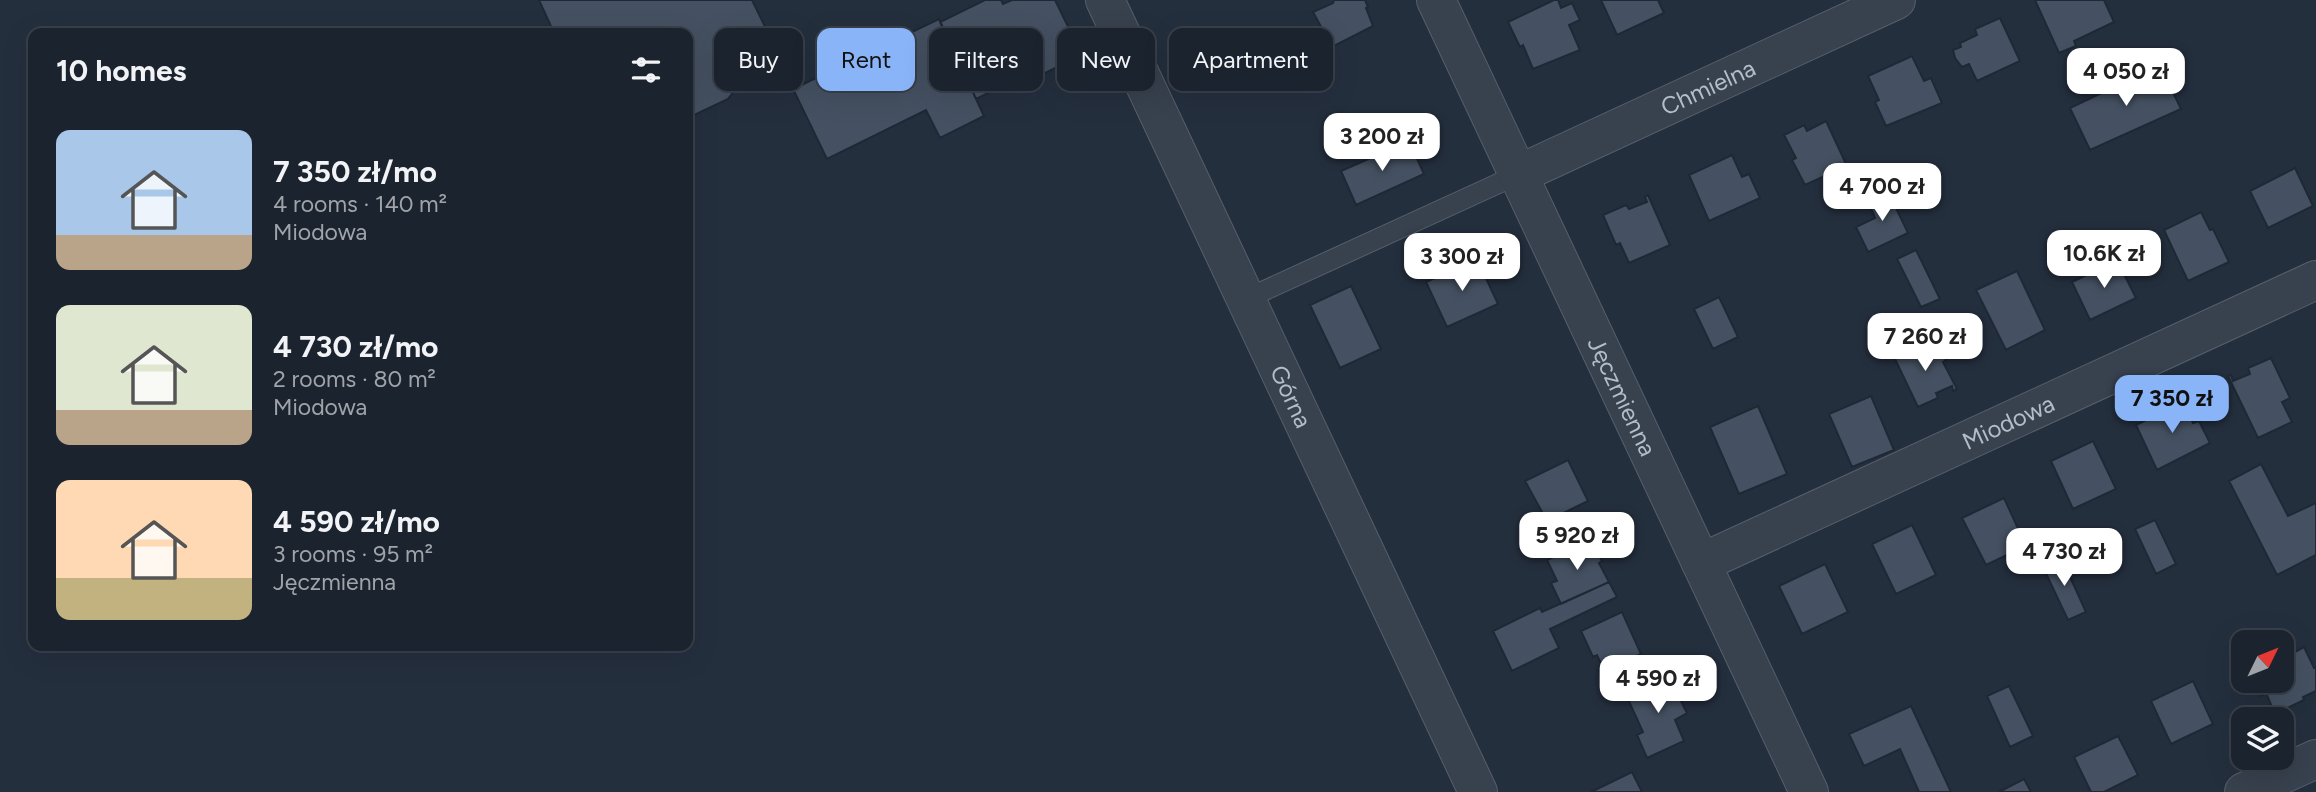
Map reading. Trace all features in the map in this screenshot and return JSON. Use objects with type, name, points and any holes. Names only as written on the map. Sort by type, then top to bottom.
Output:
[{"type":"street","name":"Górna","points":[[1105,0],[1478,792]]},
{"type":"street","name":"Jęczmienna","points":[[1436,0],[1810,792]]},
{"type":"street","name":"Chmielna","points":[[1519,174],[1896,0]]},
{"type":"street","name":"Miodowa","points":[[1701,564],[2316,280]]},
{"type":"street","points":[[2244,792],[2316,759]]},
{"type":"lane","points":[[1246,299],[1519,174]]},
{"type":"building","points":[[539,0],[752,0],[766,28],[714,28],[714,91],[734,91],[728,99],[693,116],[693,28],[552,28]]},
{"type":"building","points":[[985,0],[1001,0],[1003,4],[1012,0],[1055,0],[1069,28],[1057,28],[1057,67],[1043,74],[1043,28],[943,28],[940,22]]},
{"type":"building","points":[[1334,0],[1365,0],[1373,26],[1333,46],[1333,28],[1322,28],[1313,12],[1333,3]]},
{"type":"building","points":[[1558,0],[1561,8],[1572,3],[1580,20],[1569,25],[1580,50],[1533,69],[1523,45],[1520,47],[1508,22]]},
{"type":"building","points":[[1601,0],[1658,0],[1664,13],[1617,35]]},
{"type":"building","points":[[2035,0],[2104,0],[2114,22],[2074,41],[2076,46],[2059,53]]},
{"type":"building","points":[[2000,18],[2020,61],[1977,81],[1969,64],[1962,67],[1953,50],[1961,47],[1960,43],[1977,35],[1975,29]]},
{"type":"building","points":[[939,19],[943,28],[929,28],[929,91],[972,91],[984,116],[940,138],[926,110],[827,159],[794,91],[803,91],[803,84],[817,77],[817,91],[915,91],[915,31]]},
{"type":"building","points":[[1912,56],[1924,81],[1931,78],[1942,103],[1886,126],[1875,102],[1879,100],[1868,76]]},
{"type":"building","points":[[2160,65],[2181,109],[2090,150],[2070,108]]},
{"type":"building","points":[[972,91],[993,91],[976,99]]},
{"type":"building","points":[[1826,121],[1847,166],[1805,185],[1792,160],[1796,158],[1784,135],[1804,125],[1807,131]]},
{"type":"building","points":[[1409,141],[1424,174],[1356,205],[1341,171]]},
{"type":"building","points":[[1732,155],[1742,177],[1749,174],[1760,198],[1709,221],[1689,175]]},
{"type":"building","points":[[2295,168],[2313,206],[2268,228],[2250,191]]},
{"type":"building","points":[[1887,189],[1908,233],[1868,252],[1856,227],[1875,218],[1867,199]]},
{"type":"building","points":[[1648,195],[1670,245],[1629,263],[1620,243],[1616,245],[1603,215],[1626,205],[1629,209],[1647,202],[1645,197]]},
{"type":"building","points":[[2201,212],[2210,230],[2213,229],[2229,262],[2188,281],[2164,230]]},
{"type":"building","points":[[1916,250],[1940,299],[1921,307],[1897,259]]},
{"type":"building","points":[[1477,259],[1498,304],[1447,327],[1426,282]]},
{"type":"building","points":[[2117,260],[2136,298],[2090,320],[2072,282]]},
{"type":"building","points":[[2017,271],[2045,330],[2006,350],[1976,290]]},
{"type":"building","points":[[1351,286],[1381,349],[1340,368],[1310,305]]},
{"type":"building","points":[[1719,297],[1738,337],[1713,349],[1694,309]]},
{"type":"building","points":[[1936,340],[1946,360],[1943,362],[1957,389],[1953,391],[1952,386],[1936,393],[1938,398],[1918,407],[1895,359]]},
{"type":"building","points":[[2271,358],[2290,398],[2282,402],[2292,422],[2258,438],[2228,376],[2231,375],[2233,381],[2250,374],[2248,368]]},
{"type":"building","points":[[1871,396],[1894,450],[1852,467],[1829,414]]},
{"type":"building","points":[[2182,398],[2193,423],[2199,421],[2210,443],[2157,470],[2136,425]]},
{"type":"building","points":[[1758,406],[1787,474],[1739,494],[1710,427]]},
{"type":"building","points":[[2093,441],[2116,489],[2073,509],[2051,461]]},
{"type":"building","points":[[1568,460],[1588,501],[1547,521],[1525,481]]},
{"type":"building","points":[[2261,464],[2288,516],[2316,503],[2316,555],[2277,575],[2229,481]]},
{"type":"building","points":[[2004,498],[2026,546],[1986,565],[1962,518]]},
{"type":"building","points":[[2155,520],[2176,564],[2156,574],[2135,529]]},
{"type":"building","points":[[1912,525],[1936,575],[1896,594],[1872,544]]},
{"type":"building","points":[[1591,539],[1609,582],[1561,604],[1551,583],[1557,581],[1547,560]]},
{"type":"building","points":[[2061,557],[2086,612],[2068,620],[2042,565]]},
{"type":"building","points":[[1825,564],[1848,612],[1802,634],[1779,586]]},
{"type":"building","points":[[1609,582],[1617,597],[1550,629],[1559,648],[1512,671],[1493,631],[1540,608],[1542,612]]},
{"type":"building","points":[[1622,612],[1641,654],[1600,673],[1599,670],[1603,668],[1597,655],[1593,657],[1581,631]]},
{"type":"building","points":[[2304,647],[2314,668],[2316,667],[2316,691],[2290,707],[2272,707],[2266,693],[2294,693],[2294,652]]},
{"type":"building","points":[[1668,675],[1687,713],[1675,720],[1684,741],[1647,758],[1637,735],[1643,732],[1626,695]]},
{"type":"building","points":[[2193,681],[2213,724],[2171,744],[2151,701]]},
{"type":"building","points":[[2009,686],[2033,736],[2010,747],[1987,696]]},
{"type":"building","points":[[1911,706],[1951,792],[1919,792],[1900,749],[1864,766],[1849,734]]},
{"type":"building","points":[[2118,736],[2138,775],[2104,792],[2091,792],[2074,757]]},
{"type":"building","points":[[1632,772],[1642,792],[1591,792]]},
{"type":"building","points":[[2024,779],[2031,792],[1999,792]]}]
